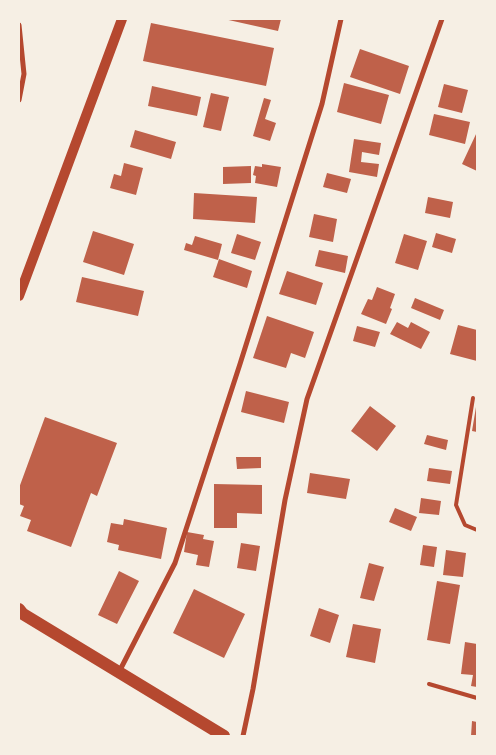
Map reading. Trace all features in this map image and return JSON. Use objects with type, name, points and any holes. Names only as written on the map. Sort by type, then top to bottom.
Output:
[{"type":"main road","points":[[19,296],[122,19]]},
{"type":"main road","points":[[20,612],[224,736]]},
{"type":"street","points":[[119,672],[175,563],[322,104],[340,19]]},
{"type":"street","points":[[243,736],[253,690],[285,500],[307,399],[442,19]]},
{"type":"street","points":[[19,25],[24,74],[19,100]]},
{"type":"lane","points":[[473,398],[456,505],[465,525],[477,530]]},
{"type":"lane","points":[[429,684],[477,698]]},
{"type":"building","points":[[224,19],[281,19],[278,31]]},
{"type":"building","points":[[151,23],[274,48],[266,86],[143,61]]},
{"type":"building","points":[[360,49],[409,66],[400,94],[350,77]]},
{"type":"building","points":[[344,83],[389,95],[381,124],[337,112]]},
{"type":"building","points":[[444,84],[468,90],[462,113],[438,107]]},
{"type":"building","points":[[152,86],[201,97],[197,116],[148,106]]},
{"type":"building","points":[[211,93],[229,97],[221,131],[203,127]]},
{"type":"building","points":[[264,98],[271,100],[265,119],[276,123],[270,141],[253,136]]},
{"type":"building","points":[[434,114],[470,122],[465,144],[429,135]]},
{"type":"building","points":[[135,130],[176,142],[171,159],[130,147]]},
{"type":"building","points":[[477,132],[477,171],[462,164]]},
{"type":"building","points":[[354,139],[381,143],[379,155],[362,152],[361,162],[379,164],[377,177],[349,172]]},
{"type":"building","points":[[124,163],[143,168],[136,195],[110,188],[114,174],[121,176]]},
{"type":"building","points":[[262,164],[281,167],[277,187],[255,183],[256,176],[253,175],[255,166],[262,167]]},
{"type":"building","points":[[251,166],[251,183],[223,184],[223,167]]},
{"type":"building","points":[[327,173],[351,179],[347,193],[323,187]]},
{"type":"building","points":[[194,193],[257,197],[255,223],[193,219]]},
{"type":"building","points":[[428,197],[453,202],[450,218],[425,213]]},
{"type":"building","points":[[314,214],[337,219],[333,242],[309,237]]},
{"type":"building","points":[[93,231],[134,244],[124,275],[83,262]]},
{"type":"building","points":[[436,233],[456,239],[452,253],[432,247]]},
{"type":"building","points":[[237,234],[261,242],[255,260],[231,253]]},
{"type":"building","points":[[404,234],[427,241],[418,270],[395,263]]},
{"type":"building","points":[[195,236],[222,244],[218,260],[184,250],[186,243],[192,245]]},
{"type":"building","points":[[319,250],[348,256],[345,273],[315,266]]},
{"type":"building","points":[[219,259],[252,271],[247,288],[213,277]]},
{"type":"building","points":[[287,271],[323,283],[316,305],[279,294]]},
{"type":"building","points":[[82,277],[144,291],[138,316],[76,302]]},
{"type":"building","points":[[377,287],[395,294],[386,324],[361,314],[368,299],[372,300]]},
{"type":"building","points":[[415,298],[444,310],[440,320],[411,308]]},
{"type":"building","points":[[267,316],[314,332],[305,358],[291,353],[286,368],[253,358]]},
{"type":"building","points":[[397,322],[408,328],[411,322],[430,332],[421,349],[390,334]]},
{"type":"building","points":[[458,325],[477,330],[477,361],[450,354]]},
{"type":"building","points":[[357,326],[380,332],[375,347],[353,341]]},
{"type":"building","points":[[246,391],[289,402],[284,423],[241,412]]},
{"type":"building","points":[[370,406],[396,426],[377,451],[351,431]]},
{"type":"building","points":[[477,408],[477,432],[472,431]]},
{"type":"building","points":[[45,417],[117,443],[97,496],[91,493],[71,547],[27,531],[31,520],[20,516],[24,506],[19,504],[19,488]]},
{"type":"building","points":[[427,435],[448,440],[446,450],[424,444]]},
{"type":"building","points":[[236,457],[261,457],[261,468],[237,469]]},
{"type":"building","points":[[429,468],[452,471],[450,484],[427,481]]},
{"type":"building","points":[[310,473],[350,479],[346,499],[307,493]]},
{"type":"building","points":[[214,484],[262,485],[262,514],[237,513],[237,528],[214,528]]},
{"type":"building","points":[[421,498],[441,501],[439,515],[419,513]]},
{"type":"building","points":[[395,508],[417,517],[411,531],[389,522]]},
{"type":"building","points":[[124,519],[167,528],[161,559],[118,550],[119,545],[107,542],[111,523],[123,525]]},
{"type":"building","points":[[187,532],[204,535],[203,539],[214,541],[209,567],[196,565],[198,555],[184,552]]},
{"type":"building","points":[[241,543],[260,546],[256,571],[237,568]]},
{"type":"building","points":[[423,545],[437,547],[434,567],[420,565]]},
{"type":"building","points":[[446,550],[466,553],[463,577],[443,575]]},
{"type":"building","points":[[369,563],[384,567],[374,601],[360,598]]},
{"type":"building","points":[[119,571],[139,581],[117,624],[98,615]]},
{"type":"building","points":[[437,581],[460,585],[450,644],[427,640]]},
{"type":"building","points":[[194,589],[245,614],[224,658],[173,633]]},
{"type":"building","points":[[319,608],[339,615],[330,643],[310,636]]},
{"type":"building","points":[[353,624],[381,629],[375,663],[346,657]]},
{"type":"building","points":[[465,642],[477,644],[477,687],[471,686],[473,675],[461,674]]},
{"type":"building","points":[[472,721],[477,722],[477,736],[471,736]]}]
